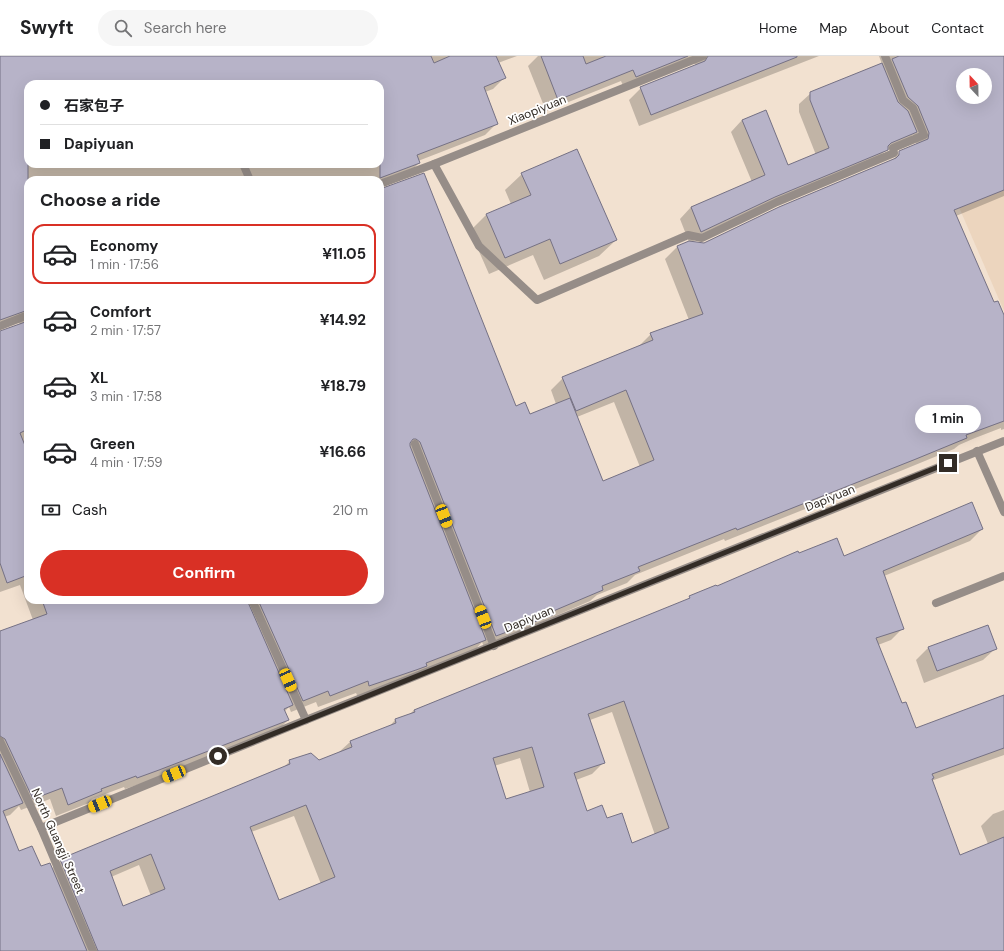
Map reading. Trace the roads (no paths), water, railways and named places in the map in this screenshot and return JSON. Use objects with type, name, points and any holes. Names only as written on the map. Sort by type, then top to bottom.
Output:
[{"type":"street","name":"Xiaopiyuan","points":[[384,183],[434,164],[703,56]]},
{"type":"street","points":[[434,164],[479,246],[537,300],[688,235],[702,238],[777,202],[894,153],[893,148],[924,135],[913,108],[903,100],[885,56]]},
{"type":"street","points":[[0,326],[24,317]]},
{"type":"street","name":"Dapiyuan","points":[[41,828],[306,720],[1004,441]]},
{"type":"street","points":[[415,444],[494,646]]},
{"type":"street","points":[[977,452],[1003,508]]},
{"type":"street","points":[[936,603],[1004,576]]},
{"type":"street","points":[[254,604],[306,720]]},
{"type":"street","name":"North Guangji Street","points":[[0,741],[41,828],[93,951]]}]
